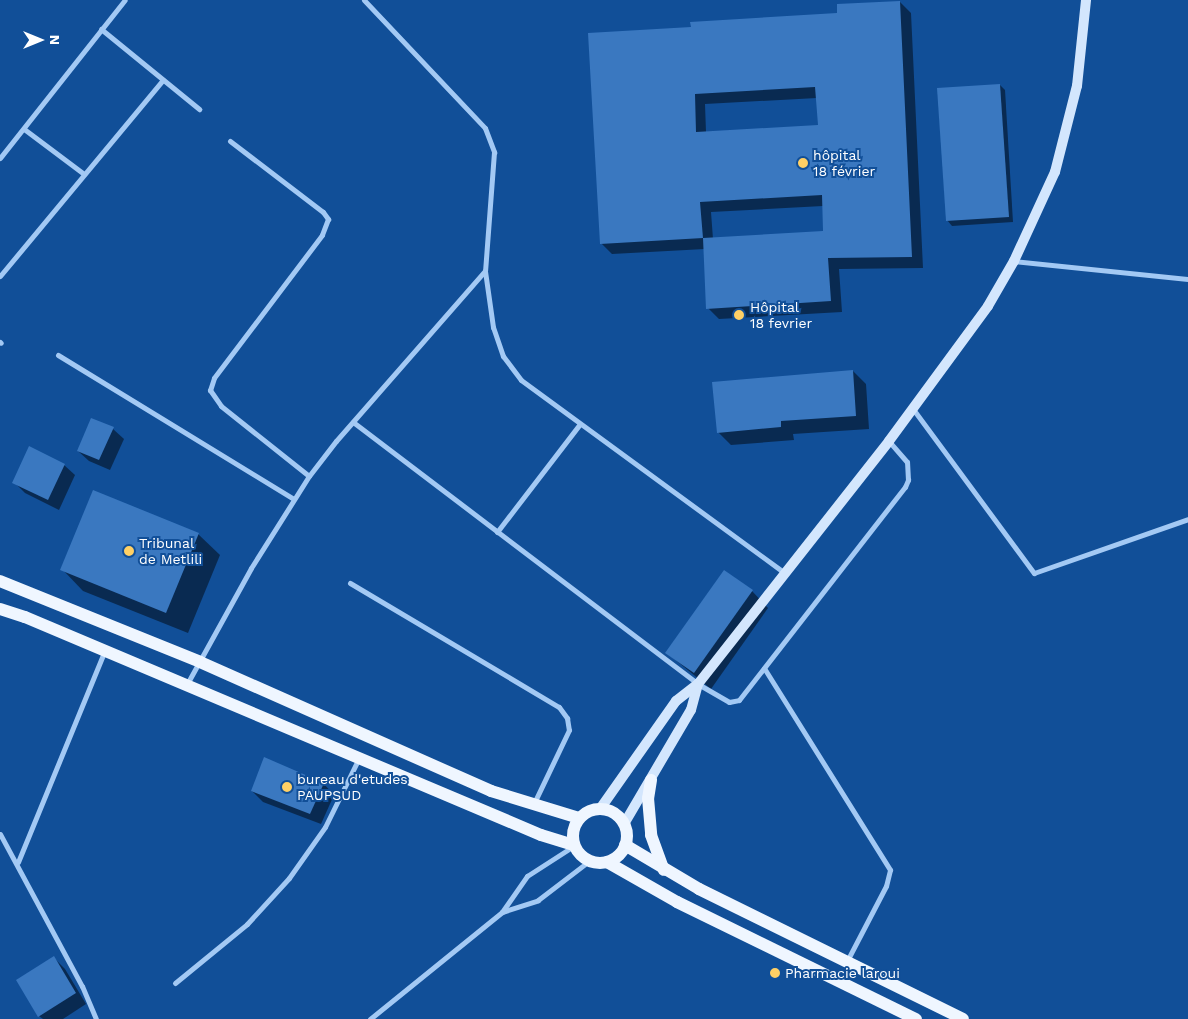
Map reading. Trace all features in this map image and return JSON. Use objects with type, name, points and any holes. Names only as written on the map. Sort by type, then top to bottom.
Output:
[{"type":"main road","points":[[0,581],[200,662],[491,791],[533,806],[579,818],[600,809],[676,701],[698,684],[889,441],[988,306],[1014,261],[1055,172],[1077,86],[1086,0]]},
{"type":"main road","points":[[0,609],[104,651],[358,760],[541,835],[575,845],[589,861],[607,862],[677,902],[916,1019]]},
{"type":"main road","points":[[607,862],[618,856],[625,845],[624,824],[691,710],[698,684]]},
{"type":"main road","points":[[650,780],[648,798],[650,835],[664,870]]},
{"type":"main road","points":[[600,809],[614,813],[624,824]]},
{"type":"main road","points":[[575,845],[573,831],[579,818]]},
{"type":"main road","points":[[625,845],[664,870],[963,1019]]},
{"type":"street","points":[[0,157],[125,0]]},
{"type":"street","points":[[364,0],[485,128],[494,152],[485,271],[493,327],[502,356],[521,380],[785,573]]},
{"type":"street","points":[[102,29],[199,109]]},
{"type":"street","points":[[0,276],[163,80]]},
{"type":"street","points":[[24,129],[84,174]]},
{"type":"street","points":[[230,141],[323,212],[328,219],[322,235],[214,378],[210,390],[222,406],[310,476]]},
{"type":"street","points":[[1014,261],[1188,279]]},
{"type":"street","points":[[185,686],[200,662],[250,568],[310,476],[353,422],[485,271]]},
{"type":"street","points":[[58,355],[294,499]]},
{"type":"street","points":[[913,409],[1034,574],[1188,519]]},
{"type":"street","points":[[353,422],[724,702],[734,702],[764,668],[905,487],[908,480],[907,462],[889,441]]},
{"type":"street","points":[[497,532],[580,424]]},
{"type":"street","points":[[350,583],[559,708],[567,718],[569,730],[533,806]]},
{"type":"street","points":[[18,862],[104,651]]},
{"type":"street","points":[[764,668],[890,870],[886,886],[846,962]]},
{"type":"street","points":[[175,983],[247,924],[289,878],[325,827],[358,760]]},
{"type":"street","points":[[0,834],[18,862],[82,986],[96,1019]]},
{"type":"street","points":[[370,1019],[502,912],[527,876],[575,845]]},
{"type":"street","points":[[502,912],[538,900],[589,861]]},
{"type":"building","points":[[900,1],[912,257],[828,258],[831,301],[706,309],[703,238],[600,244],[588,33],[691,27],[690,22],[837,13],[837,4]],"holes":[[[815,87],[818,125],[696,132],[695,94]],[[822,195],[823,231],[703,238],[700,202]]]},
{"type":"building","points":[[1000,84],[1009,217],[946,221],[937,88]]},
{"type":"building","points":[[853,370],[856,416],[781,421],[781,427],[717,433],[712,382]]},
{"type":"building","points":[[91,418],[114,427],[99,460],[77,451]]},
{"type":"building","points":[[29,446],[65,464],[48,500],[12,483]]},
{"type":"building","name":"Tribunal de Metlili","points":[[93,490],[199,533],[166,613],[60,570]]},
{"type":"building","points":[[724,570],[753,590],[694,673],[665,653]]},
{"type":"building","name":"bureau d'etudes PAUPSUD","points":[[264,757],[324,783],[310,814],[251,791]]},
{"type":"building","points":[[54,956],[76,993],[38,1017],[16,980]]},
{"type":"place","name":"hôpital 18 février","points":[[803,163]]},
{"type":"place","name":"Hôpital 18 fevrier","points":[[739,315]]},
{"type":"place","name":"Tribunal de Metlili","points":[[129,551]]},
{"type":"place","name":"bureau d'etudes PAUPSUD","points":[[287,787]]},
{"type":"place","name":"Pharmacie laroui","points":[[775,973]]}]
